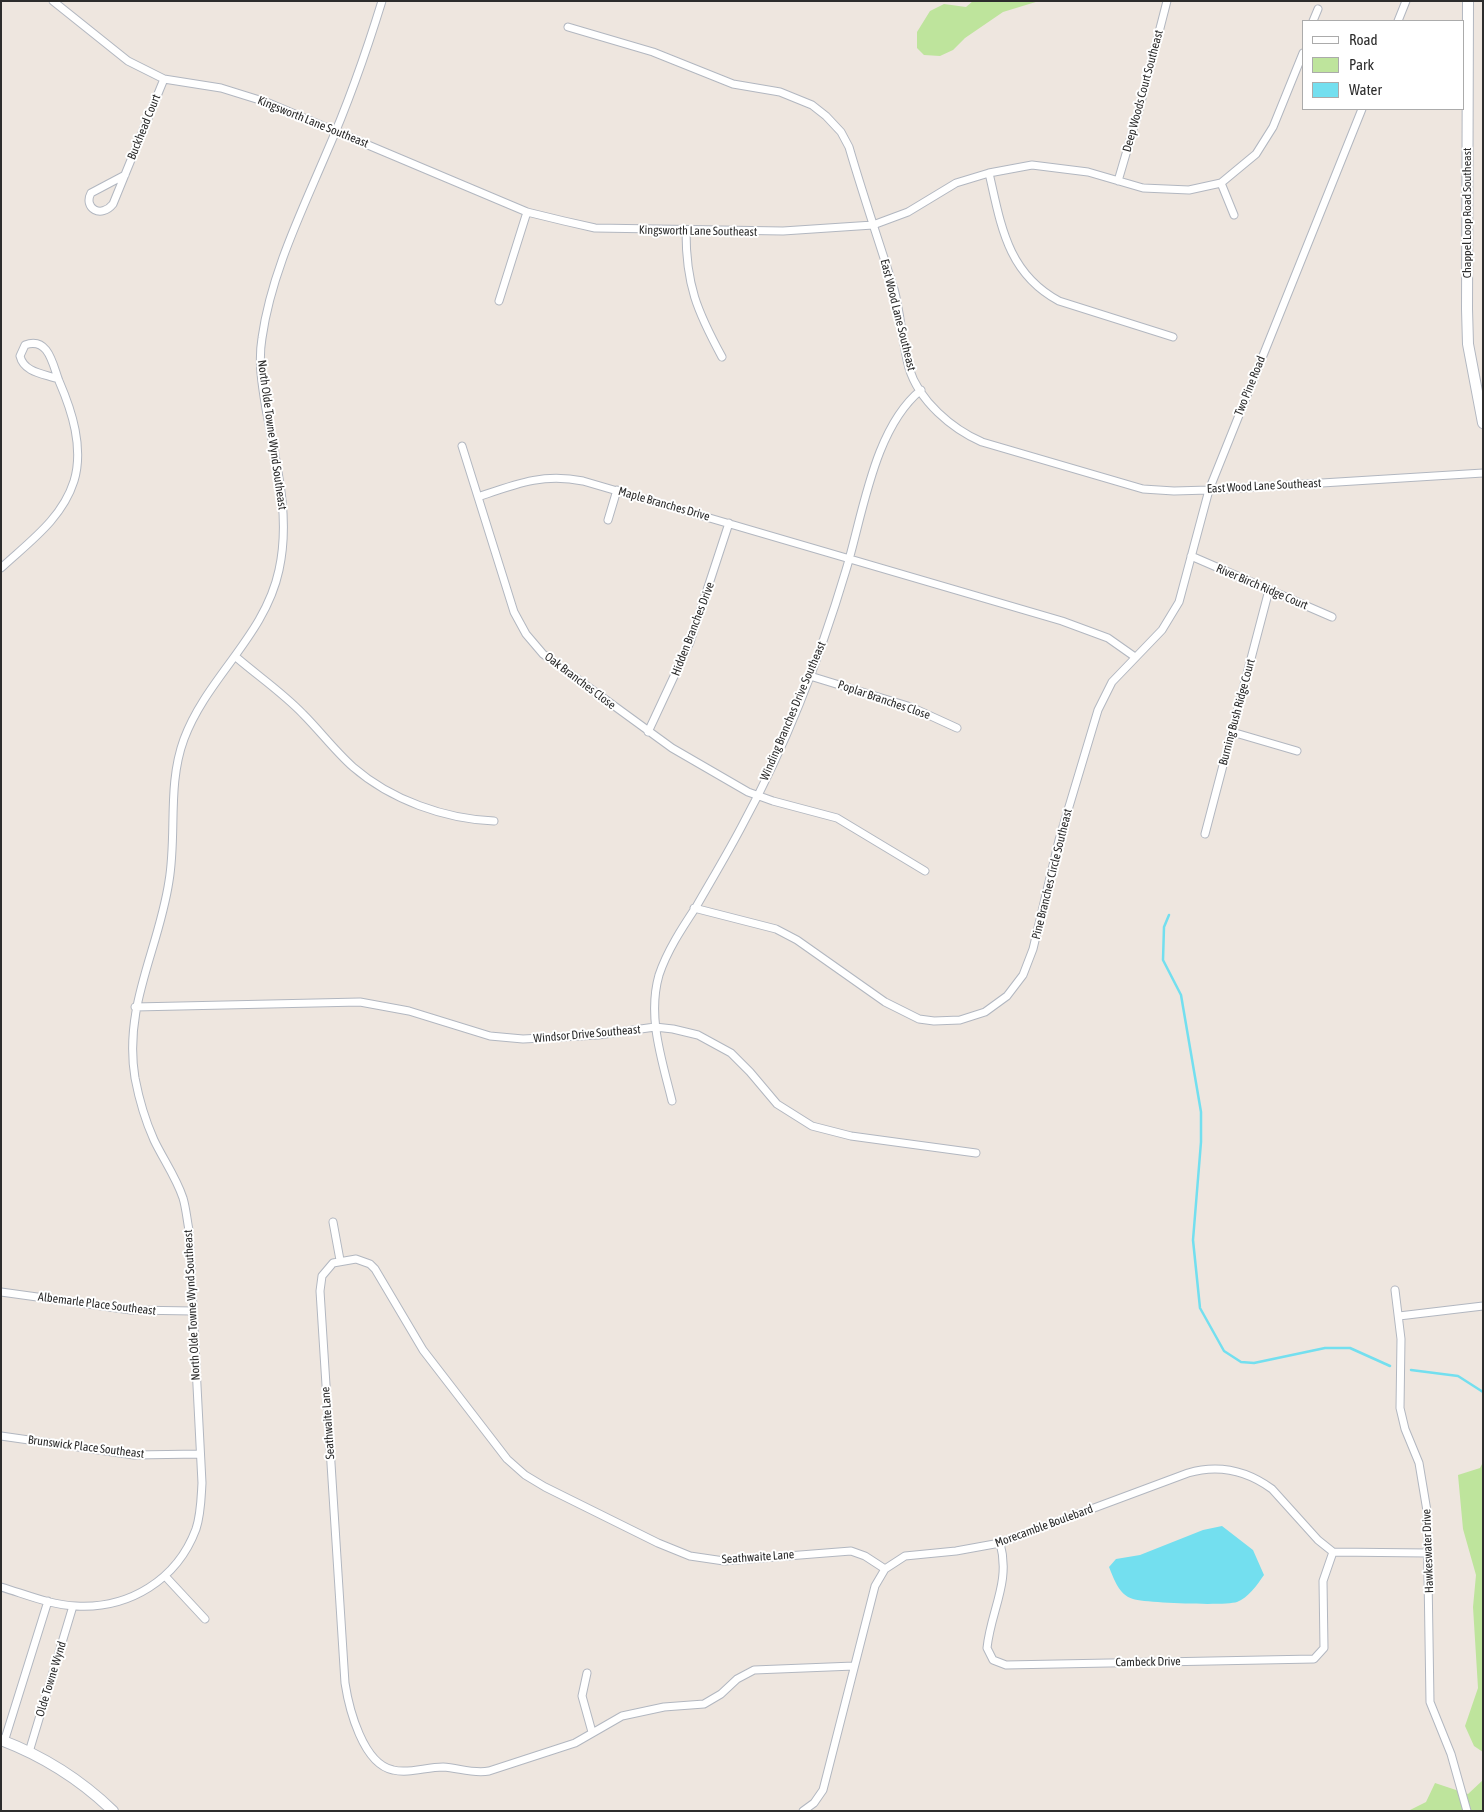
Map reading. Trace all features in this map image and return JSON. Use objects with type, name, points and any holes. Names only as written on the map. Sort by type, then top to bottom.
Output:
[{"type":"street","name":"Kingsworth Lane Southeast","points":[[53,1],[128,61],[164,79],[222,88],[266,102],[527,212],[595,228],[686,231],[783,231],[873,225],[908,212],[956,183],[989,173],[1032,165],[1080,170],[1144,188],[1166,190],[1188,190],[1221,182],[1256,154],[1273,127],[1302,55]]},
{"type":"street","name":"North Olde Towne Wynd Southeast","points":[[1,1587],[48,1601],[73,1606],[102,1606],[118,1602],[141,1593],[164,1576],[183,1554],[196,1528],[201,1502],[200,1454],[189,1230],[183,1200],[152,1136],[136,1080],[132,1045],[135,1007],[162,917],[170,881],[174,782],[179,754],[197,712],[236,657],[268,606],[278,575],[283,544],[283,503],[260,367],[262,337],[277,276],[364,58],[382,1]]},
{"type":"street","name":"Deep Woods Court Southeast","points":[[1118,181],[1140,106],[1167,1]]},
{"type":"street","points":[[1398,20],[1406,1]]},
{"type":"street","name":"Chappel Loop Road Southeast","points":[[1468,1],[1468,344],[1483,423]]},
{"type":"street","points":[[1313,20],[1318,8]]},
{"type":"street","name":"East Wood Lane Southeast","points":[[568,27],[653,52],[733,84],[780,92],[812,105],[831,121],[849,147],[897,300],[910,370],[921,390],[946,421],[964,434],[982,442],[1143,489],[1174,491],[1209,490],[1483,473]]},
{"type":"street","name":"Buckhead Court","points":[[125,175],[90,193],[89,202],[95,210],[104,212],[109,209],[125,175],[164,79]]},
{"type":"street","name":"Two Pine Road","points":[[1135,657],[1162,630],[1174,613],[1209,490],[1362,110]]},
{"type":"street","points":[[989,173],[1004,236],[1014,259],[1042,292],[1059,301],[1173,337]]},
{"type":"street","points":[[1221,182],[1234,215]]},
{"type":"street","points":[[499,300],[527,212]]},
{"type":"street","points":[[686,231],[686,263],[691,290],[701,318],[722,357]]},
{"type":"street","points":[[1,568],[48,524],[64,502],[74,480],[77,462],[76,438],[67,398],[58,379],[54,364],[44,347],[31,344],[25,346],[20,356],[24,365],[33,371],[58,379]]},
{"type":"street","name":"Winding Branches Drive Southeast","points":[[672,1101],[655,1027],[655,1001],[659,976],[671,949],[758,796],[810,676],[850,558],[886,436],[904,406],[921,390]]},
{"type":"street","name":"Oak Branches Close","points":[[462,446],[514,612],[526,634],[543,654],[648,732],[731,783],[758,796],[837,818],[925,871]]},
{"type":"street","name":"Maple Branches Drive","points":[[478,497],[529,480],[555,477],[583,481],[850,558]]},
{"type":"street","points":[[608,520],[617,490]]},
{"type":"street","name":"Hidden Branches Drive","points":[[648,732],[690,642],[729,523]]},
{"type":"street","name":"River Birch Ridge Court","points":[[1191,556],[1332,617]]},
{"type":"street","points":[[850,558],[1079,626],[1108,638],[1135,657]]},
{"type":"street","name":"Burning Bush Ridge Court","points":[[1205,834],[1269,590]]},
{"type":"street","points":[[236,657],[302,712],[354,767],[392,793],[427,808],[465,820],[494,821]]},
{"type":"street","name":"Pine Branches Circle Southeast","points":[[694,908],[776,929],[797,940],[885,1002],[909,1015],[948,1022],[985,1012],[1007,996],[1029,962],[1045,906],[1059,840],[1078,782],[1093,725],[1112,682],[1135,657]]},
{"type":"street","name":"Poplar Branches Close","points":[[810,676],[911,706],[957,728]]},
{"type":"street","points":[[1232,732],[1297,751]]},
{"type":"street","name":"Windsor Drive Southeast","points":[[135,1007],[360,1002],[409,1011],[490,1036],[523,1039],[598,1035],[655,1027],[698,1035],[721,1046],[741,1062],[777,1104],[818,1129],[851,1136],[976,1153]]},
{"type":"street","points":[[333,1222],[340,1260]]},
{"type":"street","name":"Seathwaite Lane","points":[[854,1666],[754,1670],[737,1679],[720,1694],[704,1704],[634,1713],[611,1720],[569,1745],[481,1772],[441,1767],[409,1771],[391,1770],[375,1762],[365,1747],[345,1683],[320,1291],[322,1276],[327,1268],[340,1260],[356,1259],[370,1264],[375,1269],[415,1338],[486,1435],[516,1468],[545,1487],[658,1543],[701,1558],[747,1560],[851,1551],[865,1556],[885,1569]]},
{"type":"street","name":"Hawkeswater Drive","points":[[1395,1290],[1401,1349],[1400,1408],[1405,1429],[1421,1473],[1427,1511],[1430,1702],[1451,1754],[1467,1811]]},
{"type":"street","name":"Albemarle Place Southeast","points":[[1,1292],[131,1310],[193,1311]]},
{"type":"street","points":[[1399,1316],[1483,1306]]},
{"type":"street","name":"Brunswick Place Southeast","points":[[1,1436],[134,1455],[200,1454]]},
{"type":"street","name":"Morecamble Boulebard","points":[[885,1569],[897,1560],[911,1554],[956,1552],[1000,1543],[1199,1470],[1222,1468],[1244,1473],[1272,1489],[1318,1540],[1333,1552]]},
{"type":"street","name":"Cambeck Drive","points":[[1000,1543],[1005,1559],[1004,1573],[987,1648],[993,1660],[1006,1665],[1314,1659],[1324,1648],[1324,1581],[1333,1552]]},
{"type":"street","points":[[1333,1552],[1428,1553]]},
{"type":"street","points":[[803,1811],[814,1803],[823,1790],[875,1586],[885,1569]]},
{"type":"street","points":[[164,1576],[205,1619]]},
{"type":"street","name":"Olde Towne Wynd","points":[[3,1741],[48,1601]]},
{"type":"street","name":"Olde Towne Wynd","points":[[29,1752],[73,1606]]},
{"type":"street","points":[[587,1673],[582,1696],[592,1732]]},
{"type":"street","points":[[3,1741],[29,1752],[92,1791],[113,1811]]},
{"type":"green space","points":[[973,1],[1039,1],[1003,12],[965,38],[953,50],[940,56],[924,55],[917,48],[917,32],[930,11],[944,4],[966,7]]},
{"type":"green space","points":[[1483,1462],[1483,1752],[1474,1746],[1465,1726],[1478,1688],[1473,1607],[1476,1575],[1463,1529],[1458,1475],[1480,1468]]},
{"type":"green space","points":[[1483,1780],[1483,1811],[1408,1811],[1426,1802],[1435,1783],[1468,1794]]},
{"type":"water","points":[[1222,1526],[1253,1550],[1264,1575],[1245,1598],[1237,1602],[1202,1604],[1133,1599],[1124,1594],[1118,1586],[1109,1567],[1116,1559],[1140,1555],[1203,1530]]},
{"type":"waterway","points":[[1169,915],[1164,927],[1163,960],[1181,995],[1201,1112],[1201,1142],[1193,1240],[1200,1308],[1224,1351],[1241,1362],[1254,1363],[1325,1348],[1350,1348],[1390,1366]]},
{"type":"waterway","points":[[1411,1370],[1458,1376],[1483,1392]]}]
